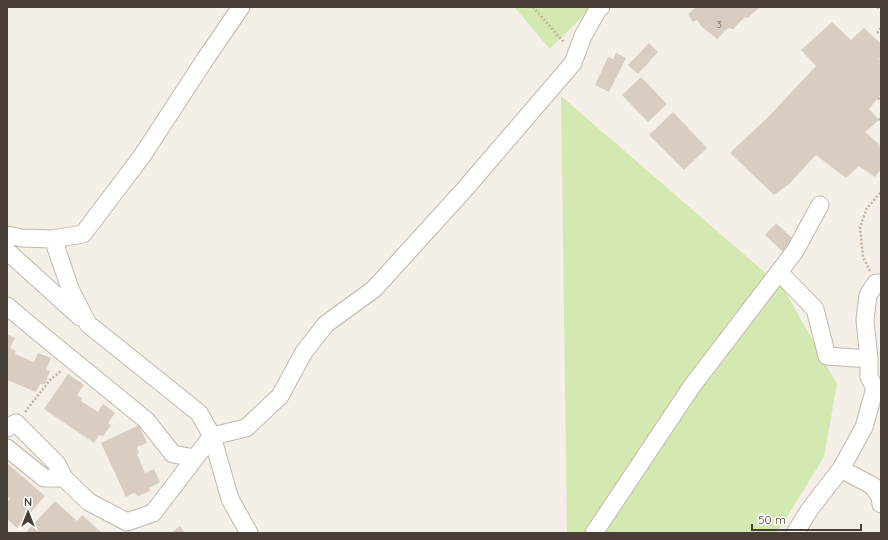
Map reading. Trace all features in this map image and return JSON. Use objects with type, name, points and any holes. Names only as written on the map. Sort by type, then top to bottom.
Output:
[{"type":"street","points":[[7,235],[22,238],[54,239],[84,234],[142,156],[241,7]]},
{"type":"street","points":[[11,426],[57,464],[64,478],[89,502],[128,522],[153,513],[212,436],[246,428],[280,396],[304,352],[326,324],[374,289],[464,190],[573,63],[583,36],[601,7]]},
{"type":"street","points":[[594,533],[692,386],[795,251],[820,205]]},
{"type":"street","points":[[54,239],[71,291],[88,324]]},
{"type":"street","points":[[7,251],[88,324],[199,413],[212,436],[230,499],[249,533]]},
{"type":"street","points":[[779,272],[815,308],[827,356],[869,359]]},
{"type":"street","points":[[795,533],[810,508],[841,469],[864,427],[878,389],[869,377],[869,359],[865,320],[868,295],[879,283]]},
{"type":"street","points":[[7,306],[146,420],[173,454],[195,458]]},
{"type":"street","points":[[7,448],[44,478],[64,478]]},
{"type":"street","points":[[841,469],[873,486],[880,497],[881,504]]},
{"type":"path","points":[[533,7],[560,38],[577,53]]},
{"type":"path","points":[[876,7],[881,9]]},
{"type":"path","points":[[877,33],[881,28]]},
{"type":"path","points":[[878,98],[881,101]]},
{"type":"path","points":[[879,283],[863,257],[860,227],[867,208],[881,192]]},
{"type":"path","points":[[11,426],[50,380],[73,361]]},
{"type":"green space","points":[[514,7],[592,7],[550,49]]},
{"type":"green space","points":[[561,96],[784,289],[837,384],[824,457],[777,533],[567,533]]},
{"type":"building","points":[[696,7],[760,7],[749,17],[744,18],[733,29],[728,28],[717,39],[702,27],[697,20],[693,22],[688,14]]},
{"type":"building","points":[[832,22],[851,40],[864,28],[881,44],[881,57],[879,59],[881,61],[881,94],[869,109],[879,120],[865,132],[881,146],[881,169],[875,177],[859,166],[846,178],[816,155],[788,185],[774,195],[730,153],[769,116],[816,66],[801,50]]},
{"type":"building","points":[[649,43],[658,52],[638,74],[628,65]]},
{"type":"building","points":[[616,53],[626,58],[609,92],[595,85],[608,57],[613,59]]},
{"type":"building","points":[[641,77],[667,104],[648,122],[622,95]]},
{"type":"building","points":[[673,112],[707,148],[684,170],[649,135]]},
{"type":"building","points":[[776,223],[795,241],[784,253],[765,235]]},
{"type":"building","points":[[7,334],[15,338],[10,348],[16,351],[15,354],[34,362],[38,353],[51,358],[46,370],[50,371],[45,384],[40,384],[36,392],[7,380]]},
{"type":"building","points":[[68,374],[84,385],[77,395],[82,398],[81,401],[98,412],[103,404],[115,413],[108,423],[111,425],[103,436],[99,435],[94,443],[44,409]]},
{"type":"building","points":[[139,425],[147,443],[137,447],[139,453],[137,454],[145,473],[154,469],[160,482],[149,488],[150,491],[138,496],[134,493],[126,497],[101,443]]},
{"type":"building","points":[[7,463],[45,496],[17,528],[7,519],[7,502],[10,499],[7,497]]},
{"type":"building","points":[[55,501],[77,521],[82,515],[102,533],[25,533]]},
{"type":"building","points":[[180,526],[185,533],[171,533]]}]
